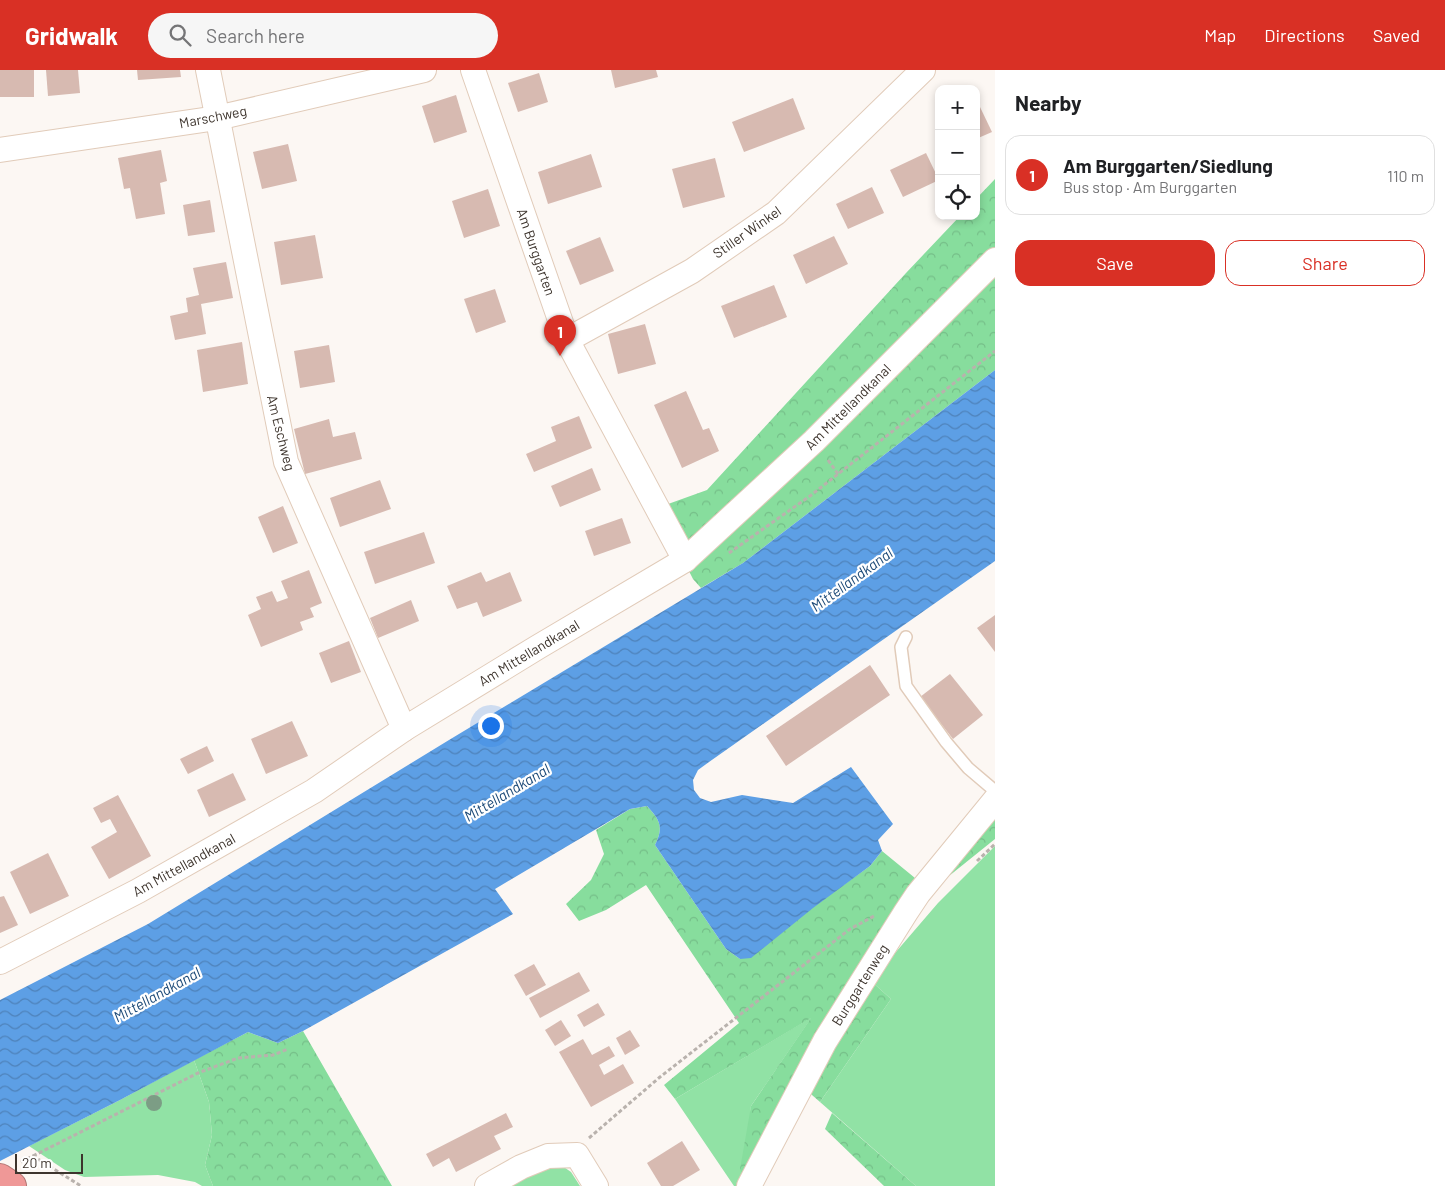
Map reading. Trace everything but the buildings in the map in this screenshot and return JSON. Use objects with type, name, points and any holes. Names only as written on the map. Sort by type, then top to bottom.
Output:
[{"type":"street","name":"Am Eschweg","points":[[208,70],[286,462],[404,729]]},
{"type":"street","name":"Marschweg","points":[[0,150],[217,118],[424,70]]},
{"type":"street","name":"Am Burggarten","points":[[473,70],[566,340],[685,560]]},
{"type":"street","name":"Stiller Winkel","points":[[566,340],[692,271],[776,213],[923,70]]},
{"type":"street","name":"Am Mittellandkanal","points":[[0,962],[138,891],[314,791],[404,729],[685,560],[814,441],[995,260]]},
{"type":"street","name":"Burggartenweg","points":[[749,1186],[825,1041],[906,912],[918,894],[995,800]]},
{"type":"street","points":[[488,1186],[521,1167],[548,1156],[577,1155],[596,1186]]},
{"type":"lane","points":[[906,637],[901,647],[906,686],[950,747],[968,768],[995,791]]},
{"type":"path","points":[[577,1155],[589,1138],[660,1077],[850,928],[882,912]]},
{"type":"path","points":[[10,1176],[33,1156],[198,1073],[238,1058],[273,1055],[288,1049]]},
{"type":"path","points":[[33,1156],[81,1186]]},
{"type":"green space","points":[[995,179],[995,370],[743,563],[701,588],[693,579],[657,508],[707,490],[956,220],[980,220],[980,195]]},
{"type":"green space","points":[[647,806],[658,820],[660,828],[655,845],[726,949],[740,959],[870,866],[882,851],[915,878],[858,967],[744,1182],[740,1169],[751,1106],[811,1018],[675,1099],[664,1085],[739,1023],[646,885],[606,910],[579,921],[566,904],[591,880],[604,854],[596,830],[630,809]]},
{"type":"green space","points":[[995,818],[995,839],[949,876]]},
{"type":"green space","points":[[995,846],[995,1186],[916,1186],[820,1102],[891,999],[871,981],[938,903]]},
{"type":"green space","points":[[871,981],[891,999],[820,1102],[804,1088]]},
{"type":"green space","points":[[812,1017],[751,1106],[744,1182],[742,1186],[734,1186],[675,1099]]},
{"type":"green space","points":[[303,1031],[392,1186],[213,1186],[205,1165],[212,1135],[209,1102],[194,1060],[248,1032],[278,1043]]},
{"type":"green space","points":[[194,1060],[209,1102],[212,1135],[205,1165],[213,1186],[202,1186],[195,1182],[158,1175],[84,1177],[65,1170],[29,1146],[120,1100]]},
{"type":"green space","points":[[832,1113],[916,1186],[884,1186],[825,1129]]},
{"type":"green space","points":[[548,1156],[571,1172],[580,1186],[487,1186]]},
{"type":"water","name":"Mittellandkanal","points":[[995,370],[995,561],[709,762],[698,770],[693,780],[694,790],[700,798],[711,802],[742,795],[793,803],[851,767],[893,824],[878,840],[882,851],[870,866],[813,908],[751,958],[740,959],[726,949],[655,845],[660,828],[655,815],[647,806],[630,809],[495,889],[513,914],[303,1031],[278,1043],[248,1032],[0,1161],[0,1000],[148,924],[743,563]]},
{"type":"place","name":"Am Burggarten/Siedlung","points":[[560,356]]}]
